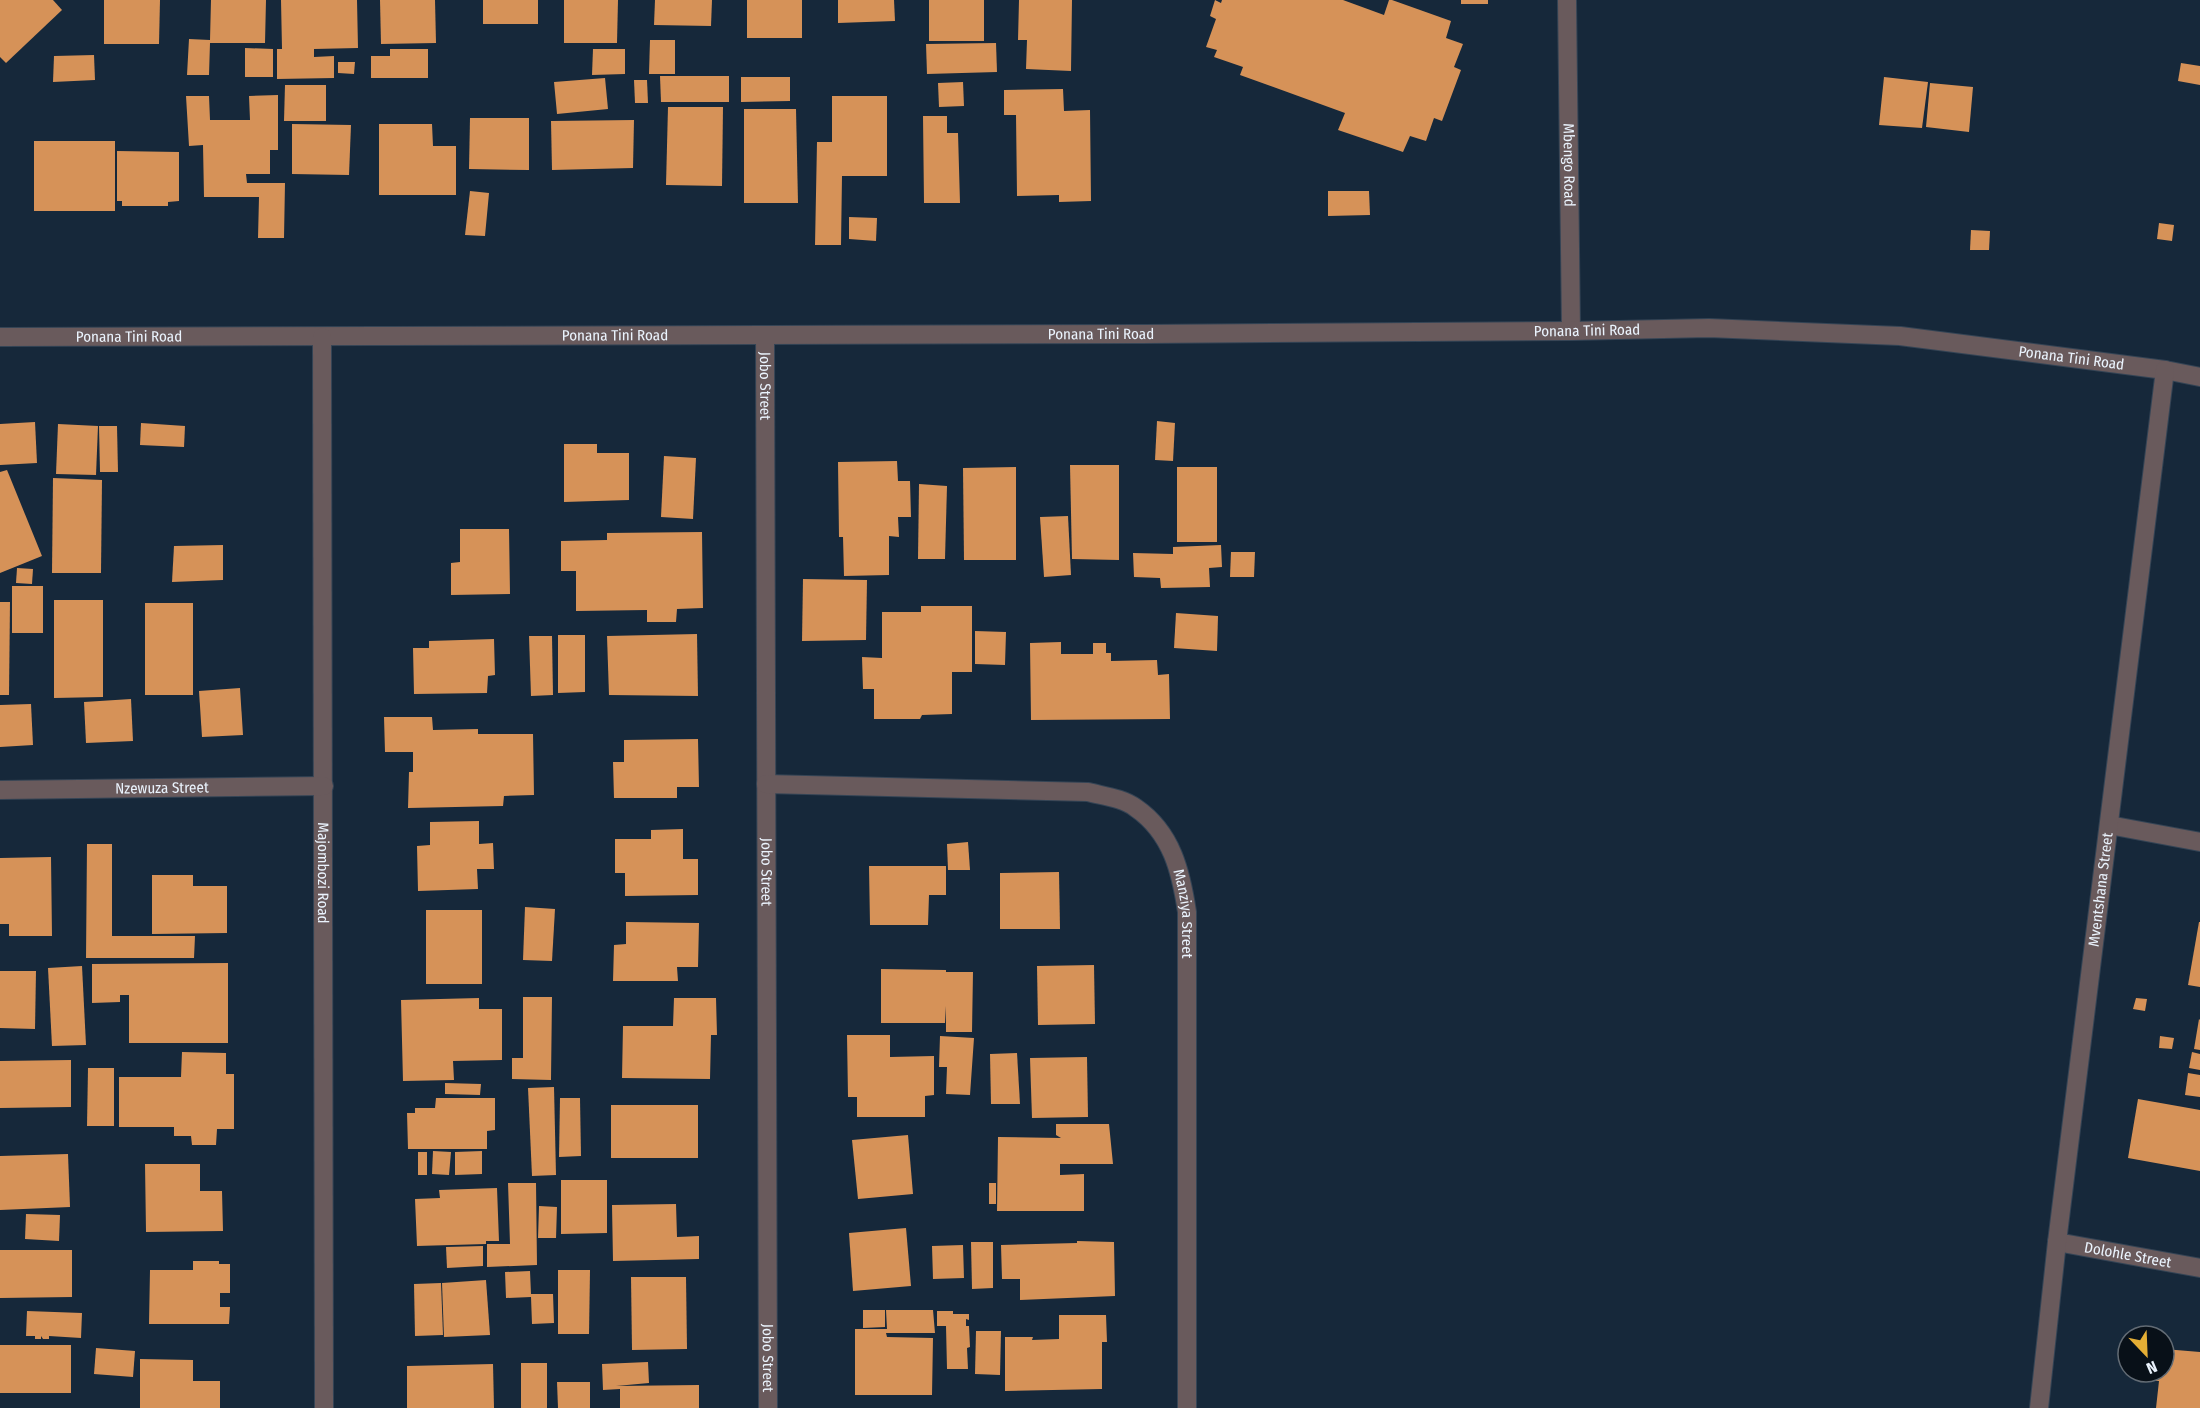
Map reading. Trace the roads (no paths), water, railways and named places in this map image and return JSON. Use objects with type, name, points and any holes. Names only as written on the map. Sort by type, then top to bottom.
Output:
[{"type":"street","name":"Mbengo Road","points":[[1567,0],[1571,331]]},
{"type":"street","name":"Ponana Tini Road","points":[[0,337],[1571,331],[1709,328],[1900,336],[2165,370],[2200,377]]},
{"type":"street","name":"Jobo Street","points":[[765,335],[768,1408]]},
{"type":"street","name":"Majombozi Road","points":[[322,337],[324,1408]]},
{"type":"street","name":"Mventshana Street","points":[[2039,1408],[2057,1242],[2165,370]]},
{"type":"street","name":"Manziya Street","points":[[766,784],[1088,792],[1135,807],[1159,829],[1173,852],[1182,878],[1187,912],[1187,1408]]},
{"type":"street","name":"Nzewuza Street","points":[[0,790],[324,786]]},
{"type":"street","points":[[2109,825],[2200,842]]},
{"type":"street","name":"Dolohle Street","points":[[2057,1242],[2200,1268]]}]
